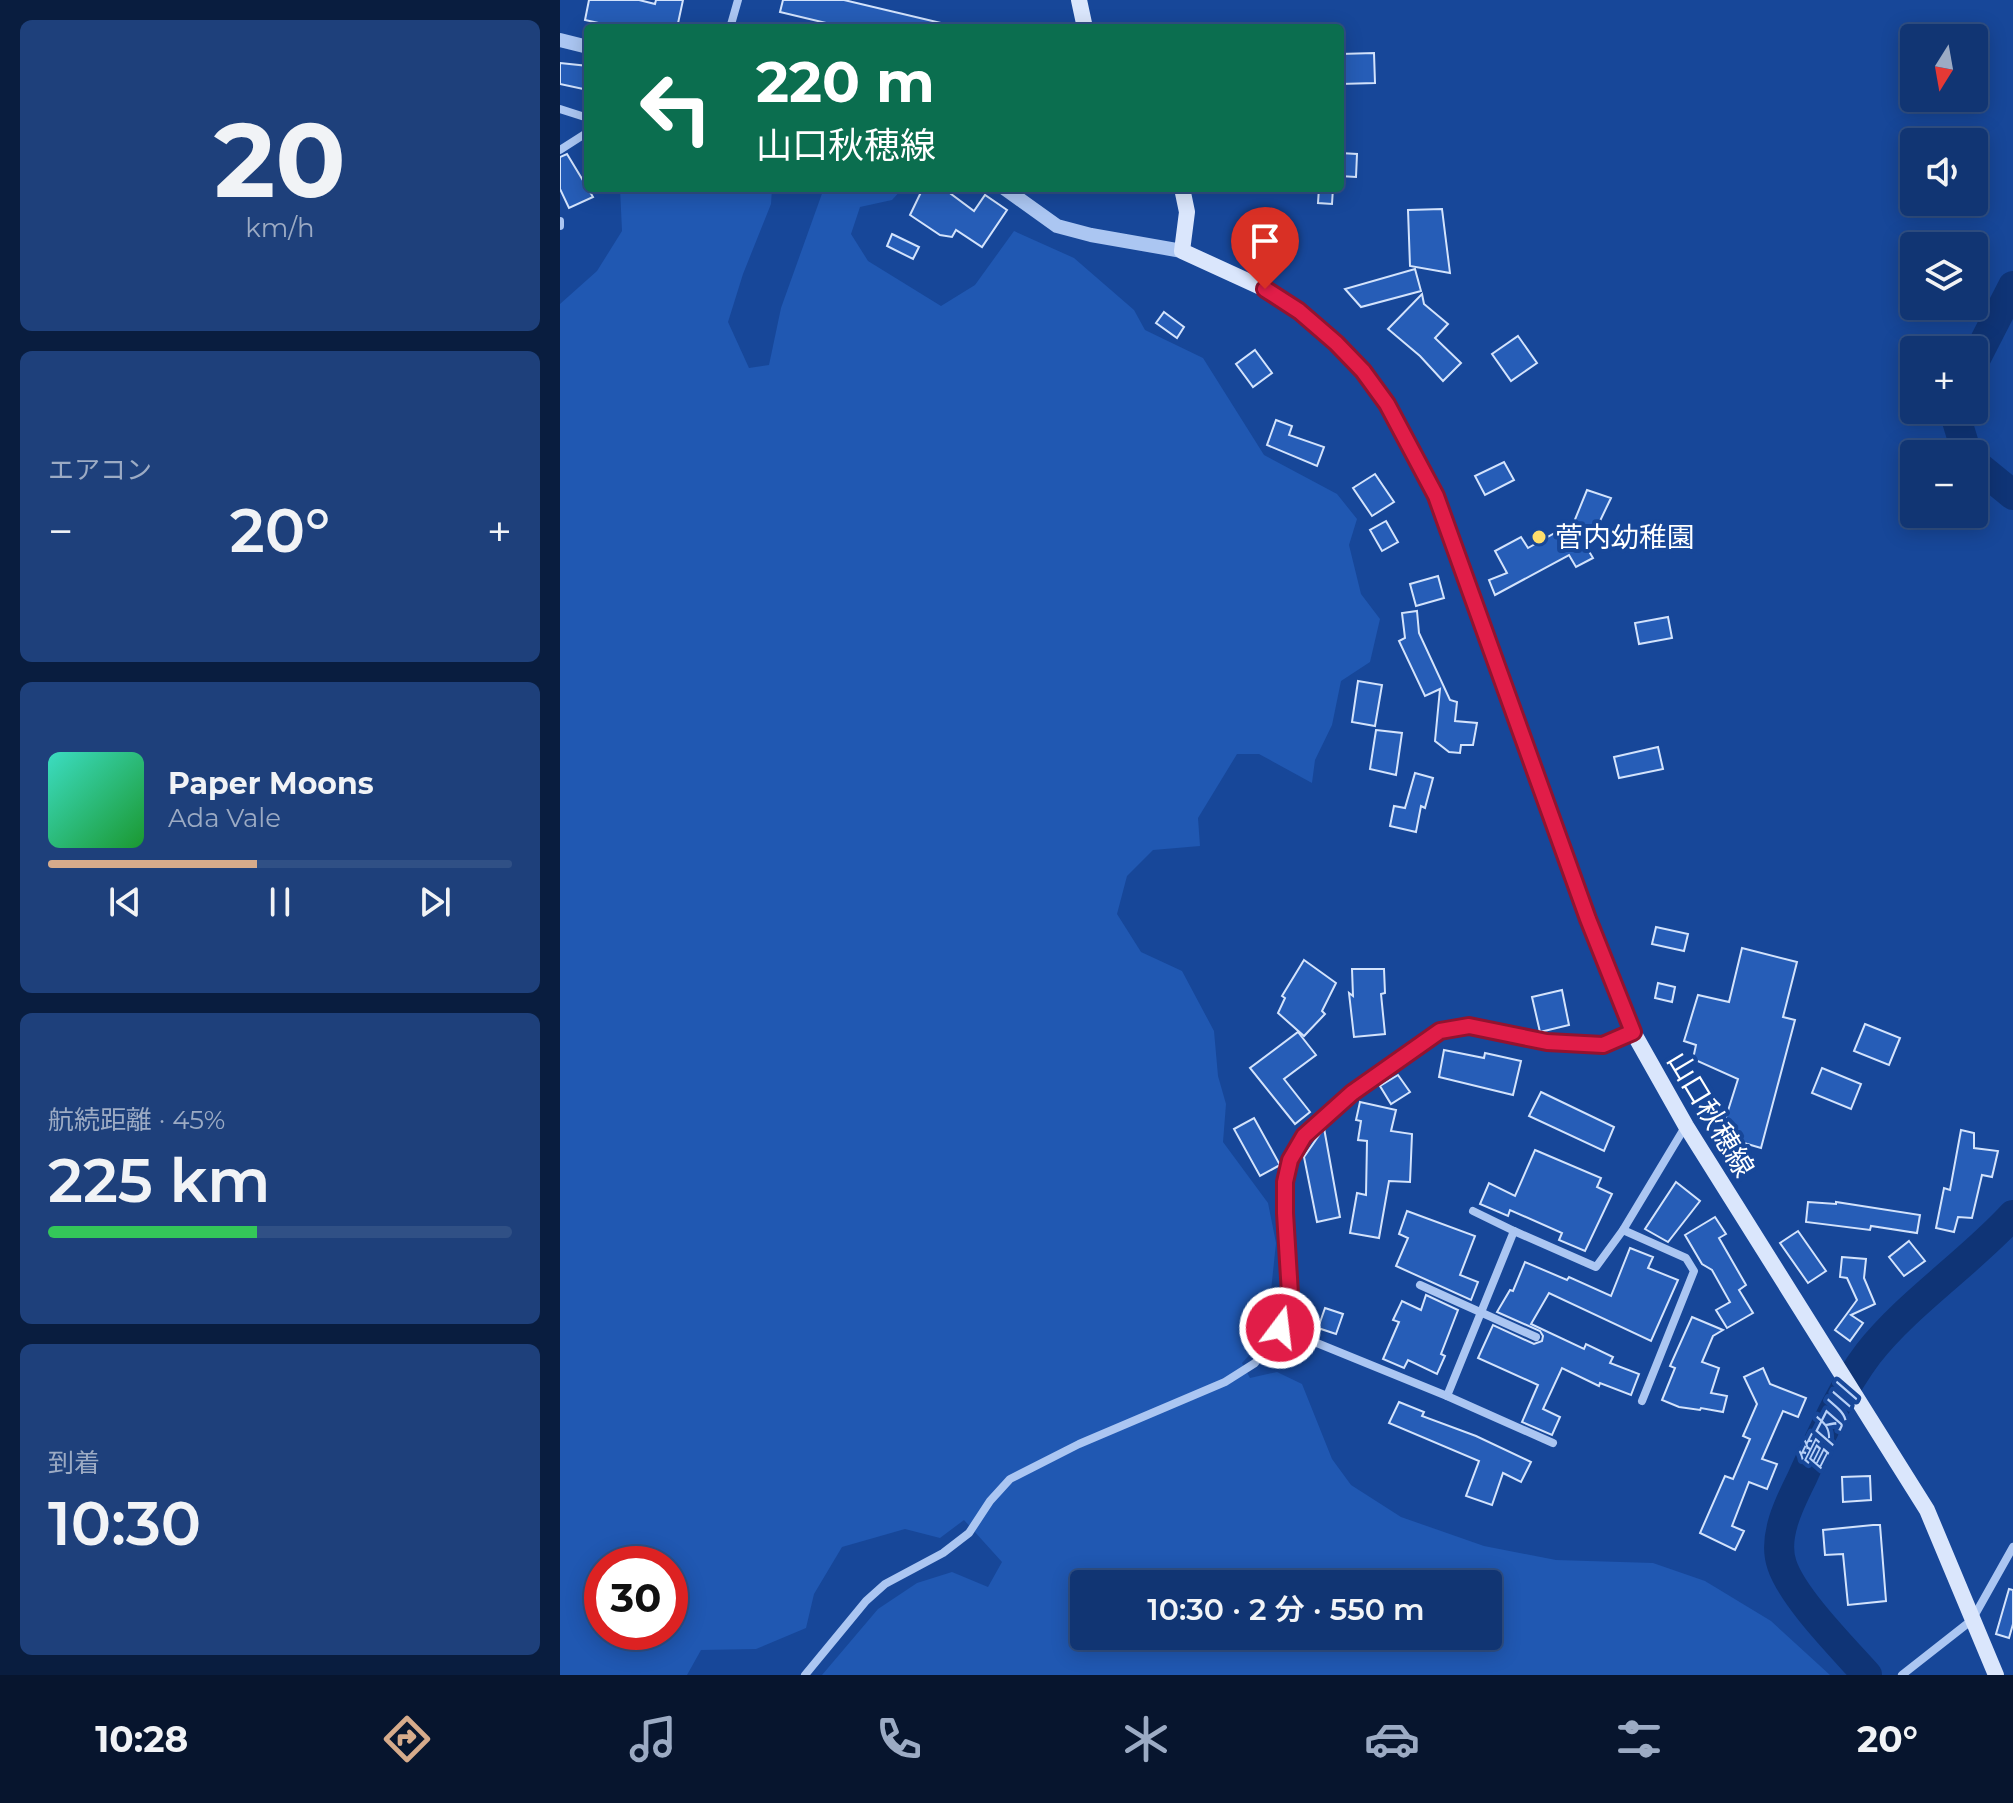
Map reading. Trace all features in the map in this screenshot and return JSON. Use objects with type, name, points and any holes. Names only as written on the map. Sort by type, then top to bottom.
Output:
[{"type":"main road","points":[[1079,0],[1084,24]]},
{"type":"main road","points":[[1182,251],[1187,212],[1183,192]]},
{"type":"main road","name":"山口秋穂線","points":[[1182,251],[1265,289],[1299,311],[1363,371],[1387,404],[1436,496],[1588,919],[1633,1032],[1686,1126],[1927,1510],[1996,1675]]},
{"type":"street","points":[[731,24],[738,0]]},
{"type":"street","points":[[560,40],[584,46]]},
{"type":"street","points":[[560,109],[584,117]]},
{"type":"street","points":[[560,150],[584,135]]},
{"type":"street","points":[[1010,192],[1057,226],[1182,251]]},
{"type":"street","points":[[805,1675],[866,1601],[885,1584],[943,1553],[969,1533],[990,1501],[1010,1479],[1079,1444],[1225,1382],[1255,1363],[1280,1328],[1290,1294],[1285,1182],[1290,1160],[1304,1136],[1352,1093],[1440,1031],[1469,1026],[1547,1042],[1603,1045],[1633,1032]]},
{"type":"street","points":[[1473,1211],[1596,1267],[1623,1230],[1686,1126]]},
{"type":"street","points":[[1623,1230],[1686,1258],[1694,1271],[1642,1401]]},
{"type":"street","points":[[1447,1396],[1514,1231]]},
{"type":"street","points":[[1420,1285],[1536,1337]]},
{"type":"street","points":[[1280,1328],[1553,1443]]},
{"type":"street","points":[[1902,1675],[1972,1620],[2013,1547]]},
{"type":"shaded area","points":[[620,192],[772,192],[771,204],[728,322],[749,368],[769,365],[781,308],[823,192],[899,192],[892,200],[860,207],[851,234],[868,261],[941,306],[975,285],[1014,231],[1074,258],[1134,310],[1145,330],[1203,358],[1264,455],[1337,494],[1357,519],[1349,545],[1361,594],[1380,619],[1370,662],[1341,681],[1332,725],[1315,760],[1312,783],[1259,754],[1237,754],[1198,818],[1200,846],[1153,850],[1127,876],[1117,914],[1141,952],[1182,971],[1214,1031],[1218,1076],[1226,1104],[1223,1142],[1268,1203],[1276,1243],[1269,1310],[1257,1347],[1242,1363],[1250,1378],[1277,1372],[1302,1384],[1332,1459],[1351,1485],[1401,1517],[1484,1546],[1556,1560],[1653,1563],[1705,1581],[1771,1621],[1830,1675],[822,1675],[878,1609],[917,1583],[952,1572],[988,1587],[1002,1562],[964,1520],[940,1538],[905,1529],[842,1547],[814,1594],[806,1628],[756,1649],[701,1650],[687,1675],[560,1675],[560,304],[597,271],[622,231]]},
{"type":"building","points":[[589,0],[639,0],[655,4],[656,0],[683,0],[678,24],[603,24],[585,20]]},
{"type":"building","points":[[783,0],[844,0],[941,23],[830,24],[780,12]]},
{"type":"building","points":[[1374,53],[1375,83],[1344,84],[1344,54]]},
{"type":"building","points":[[560,63],[584,66],[584,89],[560,84]]},
{"type":"building","points":[[1344,153],[1357,154],[1356,177],[1344,176]]},
{"type":"building","points":[[567,154],[584,182],[584,192],[590,192],[593,197],[569,208],[560,189],[560,157]]},
{"type":"building","points":[[921,192],[948,192],[974,211],[985,195],[1007,210],[982,247],[956,230],[952,237],[940,235],[910,215]]},
{"type":"building","points":[[1319,192],[1333,192],[1332,204],[1318,203]]},
{"type":"building","points":[[1442,209],[1450,273],[1410,266],[1408,210]]},
{"type":"building","points":[[892,234],[919,247],[913,259],[887,246]]},
{"type":"building","points":[[1415,269],[1421,291],[1361,307],[1345,289]]},
{"type":"building","points":[[1422,294],[1424,304],[1448,324],[1435,338],[1461,363],[1443,381],[1388,329]]},
{"type":"building","points":[[1164,312],[1184,327],[1177,338],[1156,323]]},
{"type":"building","points":[[1518,336],[1537,363],[1511,381],[1492,354]]},
{"type":"building","points":[[1255,350],[1272,373],[1253,387],[1236,364]]},
{"type":"building","points":[[1276,420],[1292,426],[1289,435],[1324,447],[1317,466],[1267,445]]},
{"type":"building","points":[[1504,462],[1514,480],[1485,495],[1475,476]]},
{"type":"building","points":[[1375,474],[1394,502],[1372,516],[1353,488]]},
{"type":"building","points":[[1587,490],[1611,498],[1587,548],[1593,558],[1576,567],[1569,555],[1495,595],[1489,580],[1507,573],[1495,551],[1521,537],[1528,548],[1574,522]]},
{"type":"building","points":[[1386,521],[1398,542],[1382,551],[1370,530]]},
{"type":"building","points":[[1438,576],[1444,598],[1416,606],[1410,584]]},
{"type":"building","points":[[1417,611],[1419,633],[1450,700],[1457,702],[1455,721],[1477,723],[1473,745],[1461,745],[1460,753],[1449,752],[1435,741],[1440,689],[1425,696],[1399,641],[1405,638],[1402,613]]},
{"type":"building","points":[[1668,617],[1672,638],[1639,644],[1635,623]]},
{"type":"building","points":[[1358,681],[1382,685],[1375,726],[1352,722]]},
{"type":"building","points":[[1376,730],[1402,733],[1396,775],[1370,769]]},
{"type":"building","points":[[1658,747],[1663,769],[1619,778],[1614,757]]},
{"type":"building","points":[[1415,773],[1433,778],[1425,808],[1421,806],[1416,832],[1390,826],[1394,806],[1405,808]]},
{"type":"building","points":[[1656,927],[1688,934],[1684,951],[1652,944]]},
{"type":"building","points":[[1742,948],[1797,962],[1783,1017],[1795,1020],[1761,1148],[1720,1136],[1738,1079],[1693,1059],[1696,1045],[1684,1041],[1698,995],[1729,1002]]},
{"type":"building","points":[[1304,960],[1336,983],[1322,1011],[1325,1014],[1304,1036],[1278,1013],[1285,998],[1282,996]]},
{"type":"building","points":[[1352,969],[1384,969],[1385,993],[1381,994],[1385,1034],[1354,1037],[1349,993],[1353,996]]},
{"type":"building","points":[[1658,983],[1675,987],[1672,1002],[1655,998]]},
{"type":"building","points":[[1562,990],[1569,1025],[1540,1032],[1532,997]]},
{"type":"building","points":[[1865,1024],[1900,1038],[1889,1065],[1854,1051]]},
{"type":"building","points":[[1298,1032],[1316,1055],[1284,1079],[1310,1112],[1295,1124],[1250,1068]]},
{"type":"building","points":[[1444,1050],[1484,1058],[1485,1053],[1521,1061],[1513,1095],[1439,1077]]},
{"type":"building","points":[[1822,1068],[1861,1084],[1851,1109],[1812,1093]]},
{"type":"building","points":[[1398,1075],[1410,1092],[1391,1104],[1380,1086]]},
{"type":"building","points":[[1541,1092],[1614,1127],[1604,1151],[1529,1116]]},
{"type":"building","points":[[1360,1102],[1396,1110],[1391,1131],[1412,1134],[1410,1182],[1389,1181],[1379,1238],[1350,1233],[1357,1193],[1366,1195],[1367,1141],[1358,1140],[1361,1121],[1356,1120]]},
{"type":"building","points":[[1254,1118],[1280,1165],[1260,1176],[1234,1129]]},
{"type":"building","points":[[1324,1128],[1340,1217],[1317,1222],[1304,1157]]},
{"type":"building","points":[[1961,1130],[1974,1133],[1974,1148],[1998,1151],[1992,1177],[1982,1175],[1972,1218],[1958,1217],[1954,1232],[1936,1228],[1944,1188],[1950,1190]]},
{"type":"building","points":[[1535,1150],[1601,1178],[1597,1187],[1612,1194],[1585,1251],[1559,1240],[1562,1233],[1510,1210],[1508,1216],[1480,1204],[1489,1183],[1515,1196]]},
{"type":"building","points":[[1676,1182],[1700,1201],[1668,1242],[1645,1229]]},
{"type":"building","points":[[1808,1202],[1836,1202],[1920,1215],[1917,1233],[1871,1226],[1870,1230],[1806,1222]]},
{"type":"building","points":[[1407,1211],[1475,1236],[1460,1275],[1478,1282],[1471,1300],[1396,1266],[1408,1238],[1399,1234]]},
{"type":"building","points":[[1715,1217],[1726,1234],[1719,1238],[1746,1285],[1739,1290],[1753,1313],[1727,1328],[1716,1310],[1730,1302],[1712,1270],[1702,1264],[1685,1235]]},
{"type":"building","points":[[1798,1231],[1826,1271],[1808,1283],[1780,1243]]},
{"type":"building","points":[[1909,1241],[1925,1261],[1904,1276],[1889,1257]]},
{"type":"building","points":[[1630,1248],[1653,1257],[1648,1268],[1678,1280],[1651,1341],[1549,1293],[1531,1324],[1584,1349],[1586,1344],[1613,1357],[1610,1363],[1639,1374],[1631,1395],[1600,1383],[1599,1386],[1562,1368],[1543,1409],[1560,1417],[1552,1435],[1522,1422],[1538,1385],[1478,1358],[1493,1325],[1534,1344],[1542,1341],[1540,1331],[1497,1312],[1510,1290],[1513,1291],[1525,1262],[1611,1296]]},
{"type":"building","points":[[1842,1257],[1866,1259],[1864,1278],[1875,1304],[1851,1315],[1863,1323],[1850,1341],[1835,1330],[1857,1300],[1847,1278],[1840,1277]]},
{"type":"building","points":[[1426,1295],[1458,1310],[1441,1354],[1445,1356],[1437,1374],[1408,1360],[1404,1368],[1383,1359],[1399,1322],[1393,1320],[1402,1301],[1421,1310]]},
{"type":"building","points":[[1325,1308],[1343,1314],[1336,1334],[1318,1328]]},
{"type":"building","points":[[1692,1317],[1723,1330],[1713,1336],[1702,1362],[1719,1368],[1711,1393],[1727,1396],[1723,1412],[1679,1407],[1662,1400],[1675,1368],[1670,1366]]},
{"type":"building","points":[[1763,1368],[1770,1384],[1806,1398],[1798,1417],[1783,1411],[1762,1459],[1777,1464],[1767,1489],[1749,1482],[1732,1526],[1744,1531],[1735,1550],[1700,1533],[1725,1476],[1733,1479],[1750,1439],[1743,1436],[1757,1404],[1744,1377]]},
{"type":"building","points":[[1399,1402],[1424,1412],[1422,1416],[1476,1436],[1531,1462],[1521,1482],[1503,1473],[1492,1505],[1466,1496],[1479,1461],[1389,1423]]},
{"type":"building","points":[[1870,1476],[1871,1500],[1843,1502],[1842,1477]]},
{"type":"building","points":[[1880,1525],[1886,1601],[1848,1605],[1843,1554],[1825,1555],[1823,1530]]},
{"type":"building","points":[[2009,1589],[2013,1590],[2013,1624],[2009,1638],[1996,1634]]},
{"type":"waterway","name":"管内川","points":[[1987,336],[2013,286]]},
{"type":"waterway","name":"管内川","points":[[1958,424],[1963,440]]},
{"type":"waterway","name":"管内川","points":[[1988,474],[2013,495]]},
{"type":"waterway","name":"管内川","points":[[1867,1675],[1820,1622],[1788,1578],[1779,1554],[1784,1520],[1832,1414],[1868,1354],[1901,1318],[2013,1215]]},
{"type":"place","name":"菅内幼稚園","points":[[1539,537]]},
{"type":"route","points":[[1265,289],[1299,311],[1363,371],[1387,404],[1436,496],[1588,919],[1633,1032],[1603,1045],[1547,1042],[1469,1026],[1440,1031],[1352,1093],[1304,1136],[1290,1160],[1285,1182],[1285,1213],[1290,1294],[1280,1328]]}]
